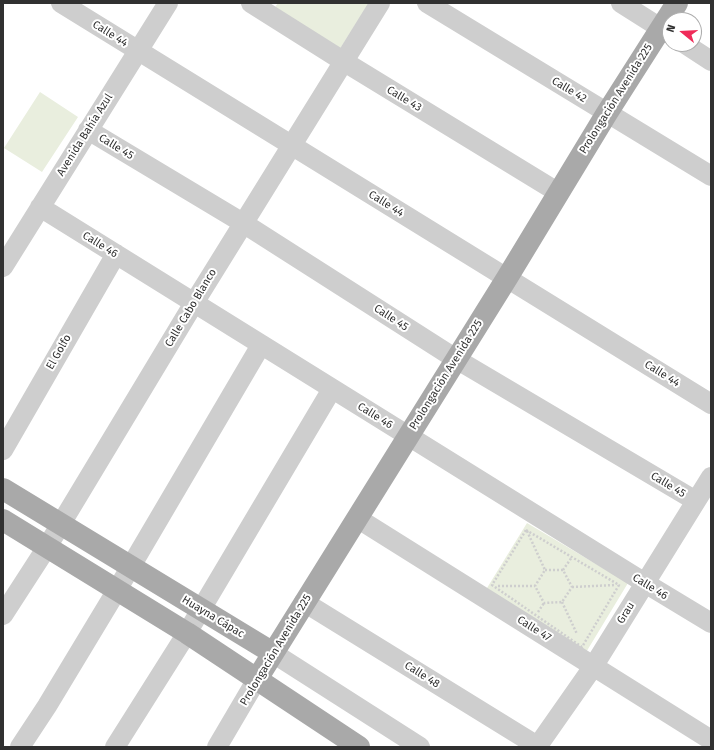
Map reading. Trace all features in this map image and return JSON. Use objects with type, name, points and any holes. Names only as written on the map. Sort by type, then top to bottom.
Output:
[{"type":"main road","name":"Prolongación Avenida 225","points":[[257,679],[559,193],[607,113],[662,34]]},
{"type":"main road","name":"Huayna Cápac","points":[[3,489],[273,653]]},
{"type":"main road","points":[[3,520],[187,633],[359,747]]},
{"type":"street","name":"Calle 44","points":[[61,3],[711,404]]},
{"type":"street","name":"Avenida Bahía Azul","points":[[3,267],[168,3]]},
{"type":"street","name":"Calle 43","points":[[251,3],[559,193]]},
{"type":"street","name":"Calle Cabo Blanco","points":[[3,615],[47,547],[194,303],[380,3]]},
{"type":"street","name":"Calle 42","points":[[427,3],[711,176]]},
{"type":"street","points":[[622,3],[662,28]]},
{"type":"street","points":[[697,52],[711,61]]},
{"type":"street","name":"Calle 45","points":[[88,130],[243,223],[456,359],[696,501]]},
{"type":"street","name":"Calle 46","points":[[40,207],[408,436],[633,582],[711,623]]},
{"type":"street","name":"El Golfo","points":[[3,450],[116,254]]},
{"type":"street","points":[[20,747],[47,706],[117,590],[261,345]]},
{"type":"street","points":[[115,747],[187,633],[332,389]]},
{"type":"street","name":"Grau","points":[[538,747],[586,658],[633,582],[696,501],[711,477]]},
{"type":"street","name":"Calle 47","points":[[357,518],[586,658],[711,740]]},
{"type":"street","name":"Calle 48","points":[[304,602],[538,747]]},
{"type":"street","name":"Huayna Cápac","points":[[273,653],[420,747]]},
{"type":"street","name":"Prolongación Avenida 225","points":[[218,747],[257,679]]},
{"type":"path","points":[[526,530],[572,557],[633,582]]},
{"type":"path","points":[[526,530],[545,570]]},
{"type":"path","points":[[492,585],[526,530]]},
{"type":"path","points":[[563,570],[572,557]]},
{"type":"path","points":[[545,570],[563,570]]},
{"type":"path","points":[[535,586],[545,570]]},
{"type":"path","points":[[563,570],[572,587]]},
{"type":"path","points":[[572,587],[633,582]]},
{"type":"path","points":[[586,658],[633,582]]},
{"type":"path","points":[[492,585],[536,615],[586,658]]},
{"type":"path","points":[[492,585],[535,586]]},
{"type":"path","points":[[535,586],[544,602]]},
{"type":"path","points":[[562,602],[572,587]]},
{"type":"path","points":[[544,602],[562,602]]},
{"type":"path","points":[[536,615],[544,602]]},
{"type":"path","points":[[562,602],[586,658]]},
{"type":"green space","points":[[278,3],[369,3],[338,52],[273,10]]},
{"type":"green space","points":[[40,92],[78,117],[42,172],[4,148]]},
{"type":"green space","points":[[527,523],[628,583],[585,654],[487,588]]}]
